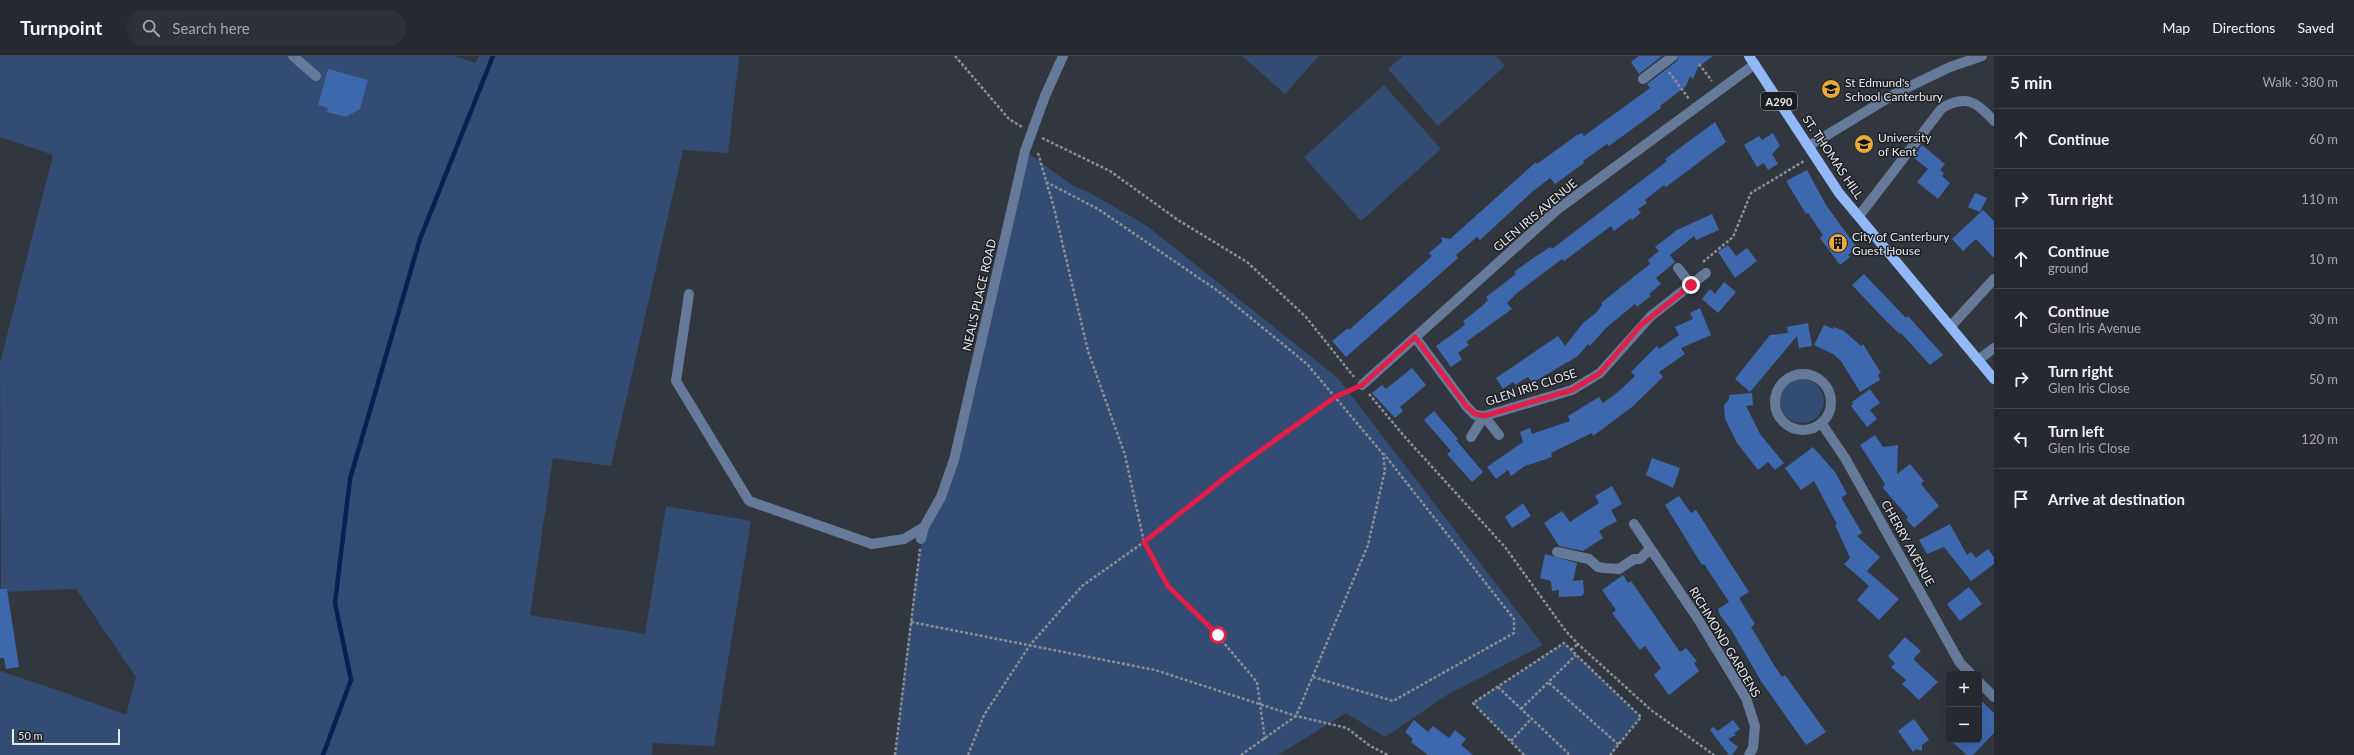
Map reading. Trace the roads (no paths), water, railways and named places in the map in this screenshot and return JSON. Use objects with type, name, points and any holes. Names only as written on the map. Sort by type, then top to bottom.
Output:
[{"type":"main road","name":"ST. THOMAS HILL","points":[[1752,60],[1839,193],[1994,379]]},
{"type":"street","points":[[293,56],[316,76]]},
{"type":"street","name":"NEAL'S PLACE ROAD","points":[[921,540],[924,527],[941,497],[954,460],[1025,151],[1033,133],[1045,96],[1063,56]]},
{"type":"street","points":[[1643,79],[1673,56]]},
{"type":"street","points":[[1812,150],[1898,92],[1950,67],[1982,56]]},
{"type":"street","name":"GLEN IRIS AVENUE","points":[[1362,385],[1558,209],[1696,108],[1719,90],[1752,60]]},
{"type":"street","points":[[1859,216],[1942,108],[1954,101],[1968,101],[1978,104],[1994,121]]},
{"type":"street","points":[[1678,268],[1691,285]]},
{"type":"street","name":"GLEN IRIS CLOSE","points":[[1415,337],[1467,407],[1475,414],[1484,416],[1572,390],[1600,373],[1641,325],[1706,273]]},
{"type":"street","points":[[1951,326],[1994,279]]},
{"type":"street","points":[[689,294],[676,381],[749,501],[872,544],[904,539],[924,527]]},
{"type":"street","points":[[1978,360],[1994,348]]},
{"type":"street","points":[[1805,374],[1817,377],[1825,384],[1829,390],[1832,406],[1830,414],[1822,424],[1813,429],[1801,431],[1791,428],[1782,422],[1777,413],[1775,403],[1776,393],[1788,378],[1805,374]]},
{"type":"street","name":"GLEN IRIS CLOSE","points":[[1484,416],[1499,435]]},
{"type":"street","name":"GLEN IRIS CLOSE","points":[[1471,437],[1484,416]]},
{"type":"street","name":"CHERRY AVENUE","points":[[1822,424],[1845,458],[1960,663],[1968,671]]},
{"type":"street","name":"RICHMOND GARDENS","points":[[1634,524],[1698,619],[1746,698],[1755,726],[1753,748],[1749,755]]},
{"type":"street","points":[[1557,552],[1590,559],[1598,567],[1619,568],[1634,559],[1640,559],[1650,549]]},
{"type":"street","points":[[1982,685],[1994,696]]},
{"type":"waterway","points":[[323,755],[351,680],[335,603],[350,479],[420,239],[493,56]]},
{"type":"place","name":"St Edmund's School Canterbury","points":[[1831,89]]},
{"type":"place","name":"University of Kent","points":[[1864,144]]},
{"type":"place","name":"City of Canterbury Guest House","points":[[1838,243]]}]
